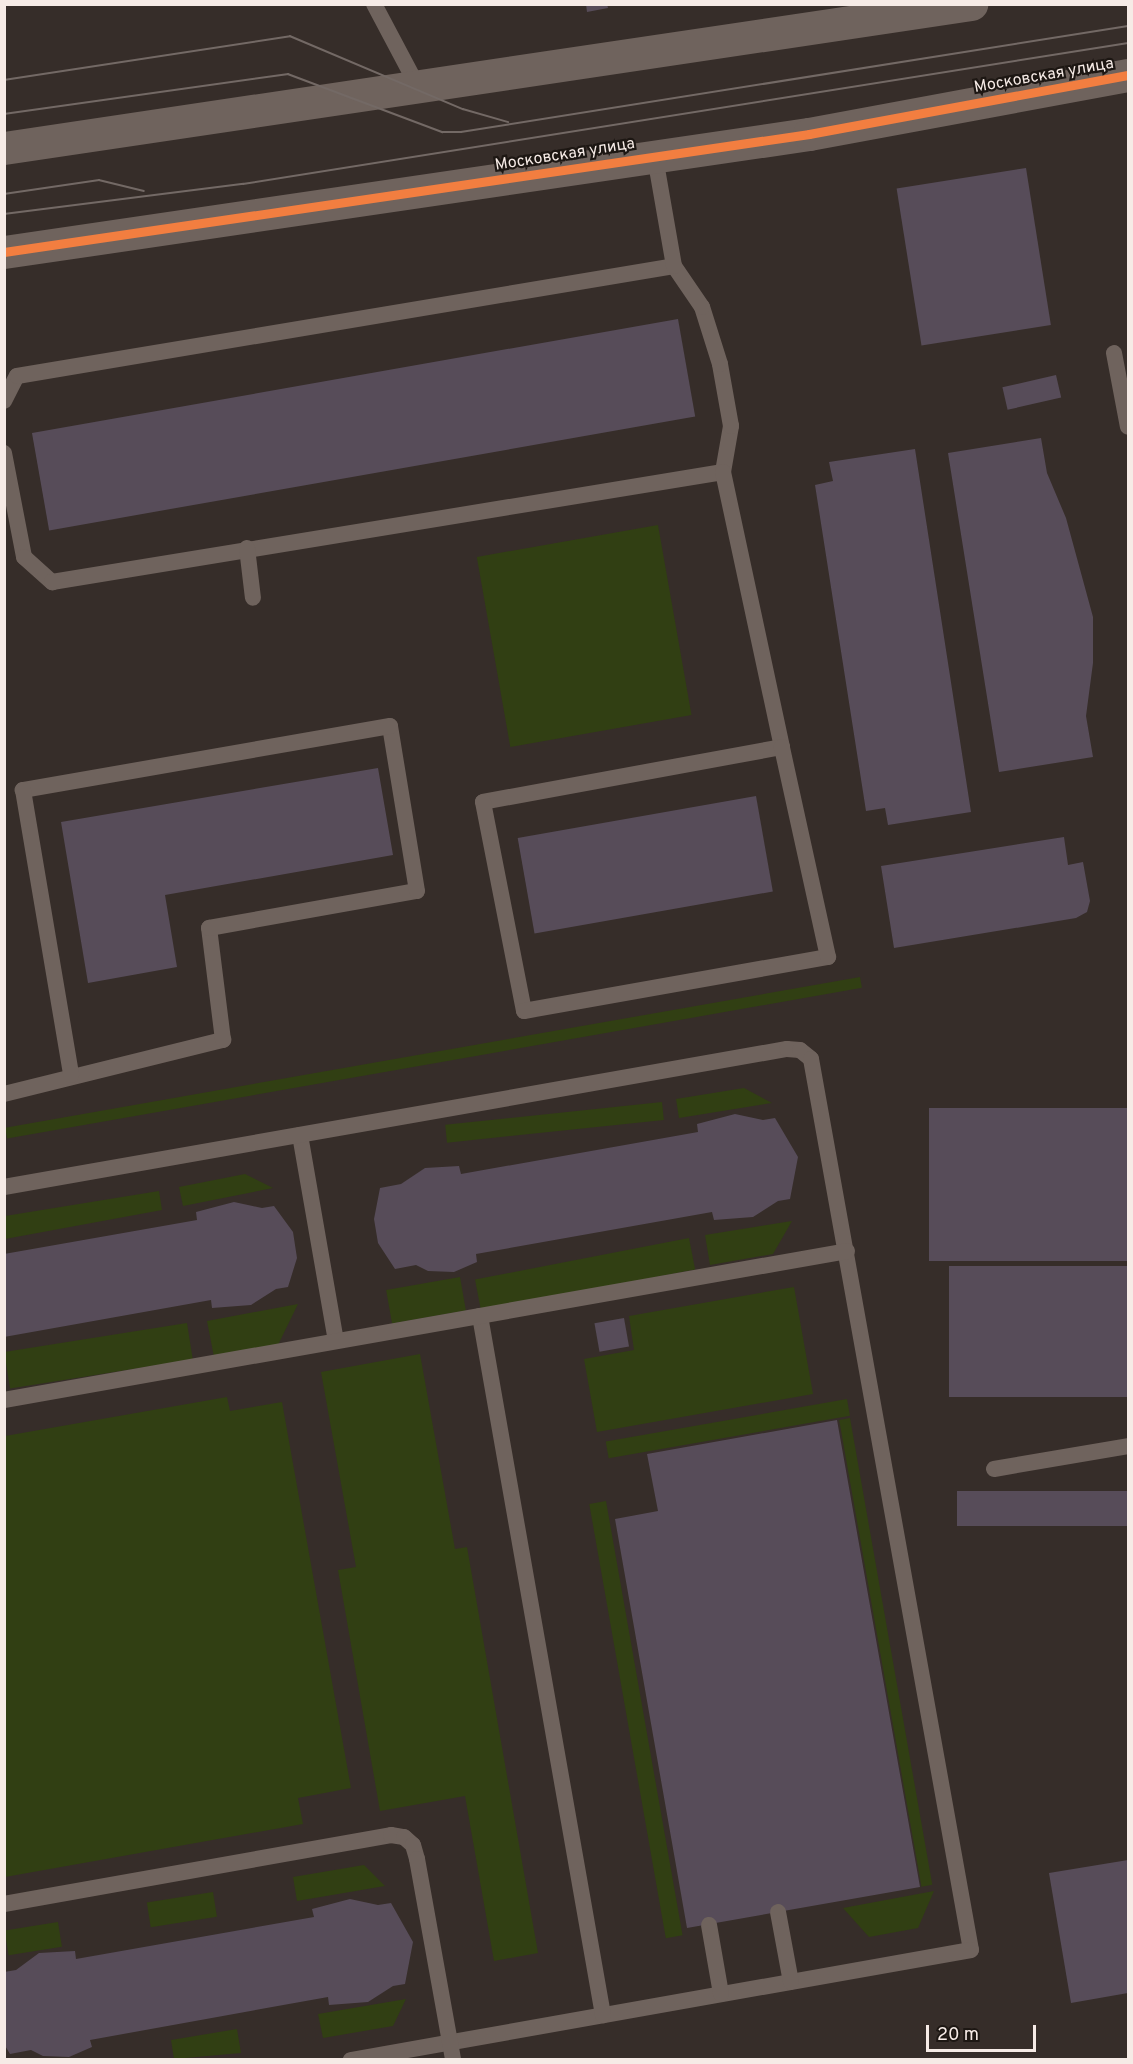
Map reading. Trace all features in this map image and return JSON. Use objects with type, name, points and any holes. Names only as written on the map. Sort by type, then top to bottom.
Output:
[{"type":"street","points":[[4,148],[418,87],[833,15],[971,4]]},
{"type":"street","name":"Московская улица","points":[[4,252],[809,134],[1128,75]]},
{"type":"lane","points":[[374,4],[418,87]]},
{"type":"lane","points":[[655,157],[674,266],[702,307],[720,364],[731,426],[723,472],[828,957],[524,1011],[483,802],[782,747]]},
{"type":"lane","points":[[4,401],[17,376],[674,266]]},
{"type":"lane","points":[[1114,353],[1128,427]]},
{"type":"lane","points":[[4,453],[24,557],[52,582],[247,548],[723,472]]},
{"type":"lane","points":[[247,548],[254,598]]},
{"type":"lane","points":[[4,1094],[71,1075],[223,1040],[209,928],[417,891],[390,726],[24,790],[71,1075]]},
{"type":"lane","points":[[4,1187],[787,1048],[800,1050],[811,1059],[815,1071],[971,1950],[351,2060]]},
{"type":"lane","points":[[300,1135],[336,1341]]},
{"type":"lane","points":[[4,1400],[847,1251]]},
{"type":"lane","points":[[480,1316],[603,2015]]},
{"type":"lane","points":[[994,1469],[1128,1446]]},
{"type":"lane","points":[[4,1904],[391,1835],[404,1837],[413,1845],[417,1859],[453,2060]]},
{"type":"lane","points":[[778,1912],[790,1982]]},
{"type":"lane","points":[[709,1924],[721,1994]]},
{"type":"green space","points":[[658,525],[692,715],[510,747],[477,557]]},
{"type":"green space","points":[[860,977],[862,988],[7,1139],[5,1128]]},
{"type":"green space","points":[[744,1088],[772,1103],[679,1118],[676,1099]]},
{"type":"green space","points":[[662,1102],[664,1120],[447,1143],[445,1125]]},
{"type":"green space","points":[[245,1174],[273,1188],[183,1206],[179,1187]]},
{"type":"green space","points":[[159,1191],[162,1210],[5,1239],[5,1216]]},
{"type":"green space","points":[[792,1221],[773,1254],[710,1265],[705,1235]]},
{"type":"green space","points":[[689,1238],[695,1269],[481,1311],[475,1280]]},
{"type":"green space","points":[[460,1277],[466,1310],[392,1324],[386,1290]]},
{"type":"green space","points":[[794,1287],[813,1394],[597,1432],[584,1359],[634,1350],[629,1316]]},
{"type":"green space","points":[[298,1304],[278,1345],[214,1357],[207,1321]]},
{"type":"green space","points":[[187,1323],[193,1360],[10,1388],[4,1352]]},
{"type":"green space","points":[[420,1354],[455,1549],[467,1547],[538,1953],[494,1961],[465,1796],[380,1811],[338,1570],[356,1567],[321,1372]]},
{"type":"green space","points":[[227,1397],[230,1411],[282,1402],[351,1788],[298,1798],[303,1824],[5,1877],[5,1436]]},
{"type":"green space","points":[[847,1399],[850,1416],[609,1458],[606,1442]]},
{"type":"green space","points":[[850,1418],[932,1885],[921,1887],[839,1420]]},
{"type":"green space","points":[[606,1501],[683,1935],[666,1938],[589,1504]]},
{"type":"green space","points":[[364,1865],[385,1886],[297,1901],[293,1877]]},
{"type":"green space","points":[[934,1891],[918,1928],[869,1937],[843,1908]]},
{"type":"green space","points":[[213,1892],[217,1917],[151,1927],[147,1902]]},
{"type":"green space","points":[[58,1922],[62,1947],[9,1955],[5,1930]]},
{"type":"green space","points":[[406,1999],[393,2026],[323,2038],[318,2014]]},
{"type":"green space","points":[[237,2029],[241,2053],[174,2059],[171,2040]]},
{"type":"building","points":[[586,4],[607,4],[608,8],[587,12]]},
{"type":"building","points":[[1026,168],[1051,325],[921,346],[897,188]]},
{"type":"building","points":[[678,319],[695,416],[49,530],[32,433]]},
{"type":"building","points":[[1056,375],[1061,397],[1008,410],[1002,387]]},
{"type":"building","points":[[1041,438],[1047,473],[1066,518],[1093,617],[1093,663],[1086,716],[1093,757],[999,772],[948,453]]},
{"type":"building","points":[[915,449],[971,812],[888,825],[885,808],[866,811],[815,485],[833,481],[829,462]]},
{"type":"building","points":[[378,768],[393,855],[165,895],[177,967],[88,983],[61,822]]},
{"type":"building","points":[[756,796],[773,892],[535,934],[518,838]]},
{"type":"building","points":[[1064,837],[1068,865],[1083,862],[1090,901],[1087,912],[1076,918],[894,948],[881,866]]},
{"type":"building","points":[[929,1108],[1128,1108],[1128,1261],[929,1261]]},
{"type":"building","points":[[735,1114],[763,1120],[775,1118],[798,1157],[790,1199],[778,1201],[753,1217],[714,1220],[712,1212],[476,1254],[477,1262],[454,1272],[428,1271],[416,1265],[395,1269],[378,1243],[374,1219],[380,1188],[401,1184],[425,1168],[459,1166],[461,1174],[698,1132],[697,1124]]},
{"type":"building","points":[[234,1202],[262,1208],[274,1206],[293,1232],[297,1258],[288,1287],[276,1289],[251,1305],[212,1308],[211,1300],[4,1337],[4,1254],[197,1220],[196,1212]]},
{"type":"building","points":[[949,1266],[1128,1266],[1128,1397],[949,1397]]},
{"type":"building","points":[[624,1318],[629,1347],[599,1352],[594,1323]]},
{"type":"building","points":[[837,1420],[920,1887],[687,1928],[615,1519],[658,1511],[647,1454]]},
{"type":"building","points":[[957,1491],[1128,1491],[1128,1526],[957,1526]]},
{"type":"building","points":[[1128,1860],[1128,1993],[1071,2003],[1049,1873]]},
{"type":"building","points":[[350,1899],[378,1905],[391,1903],[413,1942],[405,1984],[393,1986],[368,2002],[329,2005],[328,1997],[90,2040],[92,2047],[69,2057],[43,2056],[31,2050],[10,2054],[4,2044],[4,1972],[16,1970],[39,1953],[75,1951],[76,1959],[314,1917],[312,1909]]},
{"type":"tram line","points":[[4,114],[288,74],[442,132],[461,132],[1128,26]]},
{"type":"tram line","points":[[4,80],[290,36],[463,109],[508,122]]},
{"type":"tram line","points":[[4,214],[243,184],[1128,43]]},
{"type":"tram line","points":[[4,194],[99,180],[144,191]]},
{"type":"cycle path","points":[[4,252],[809,134],[1128,75]]}]
